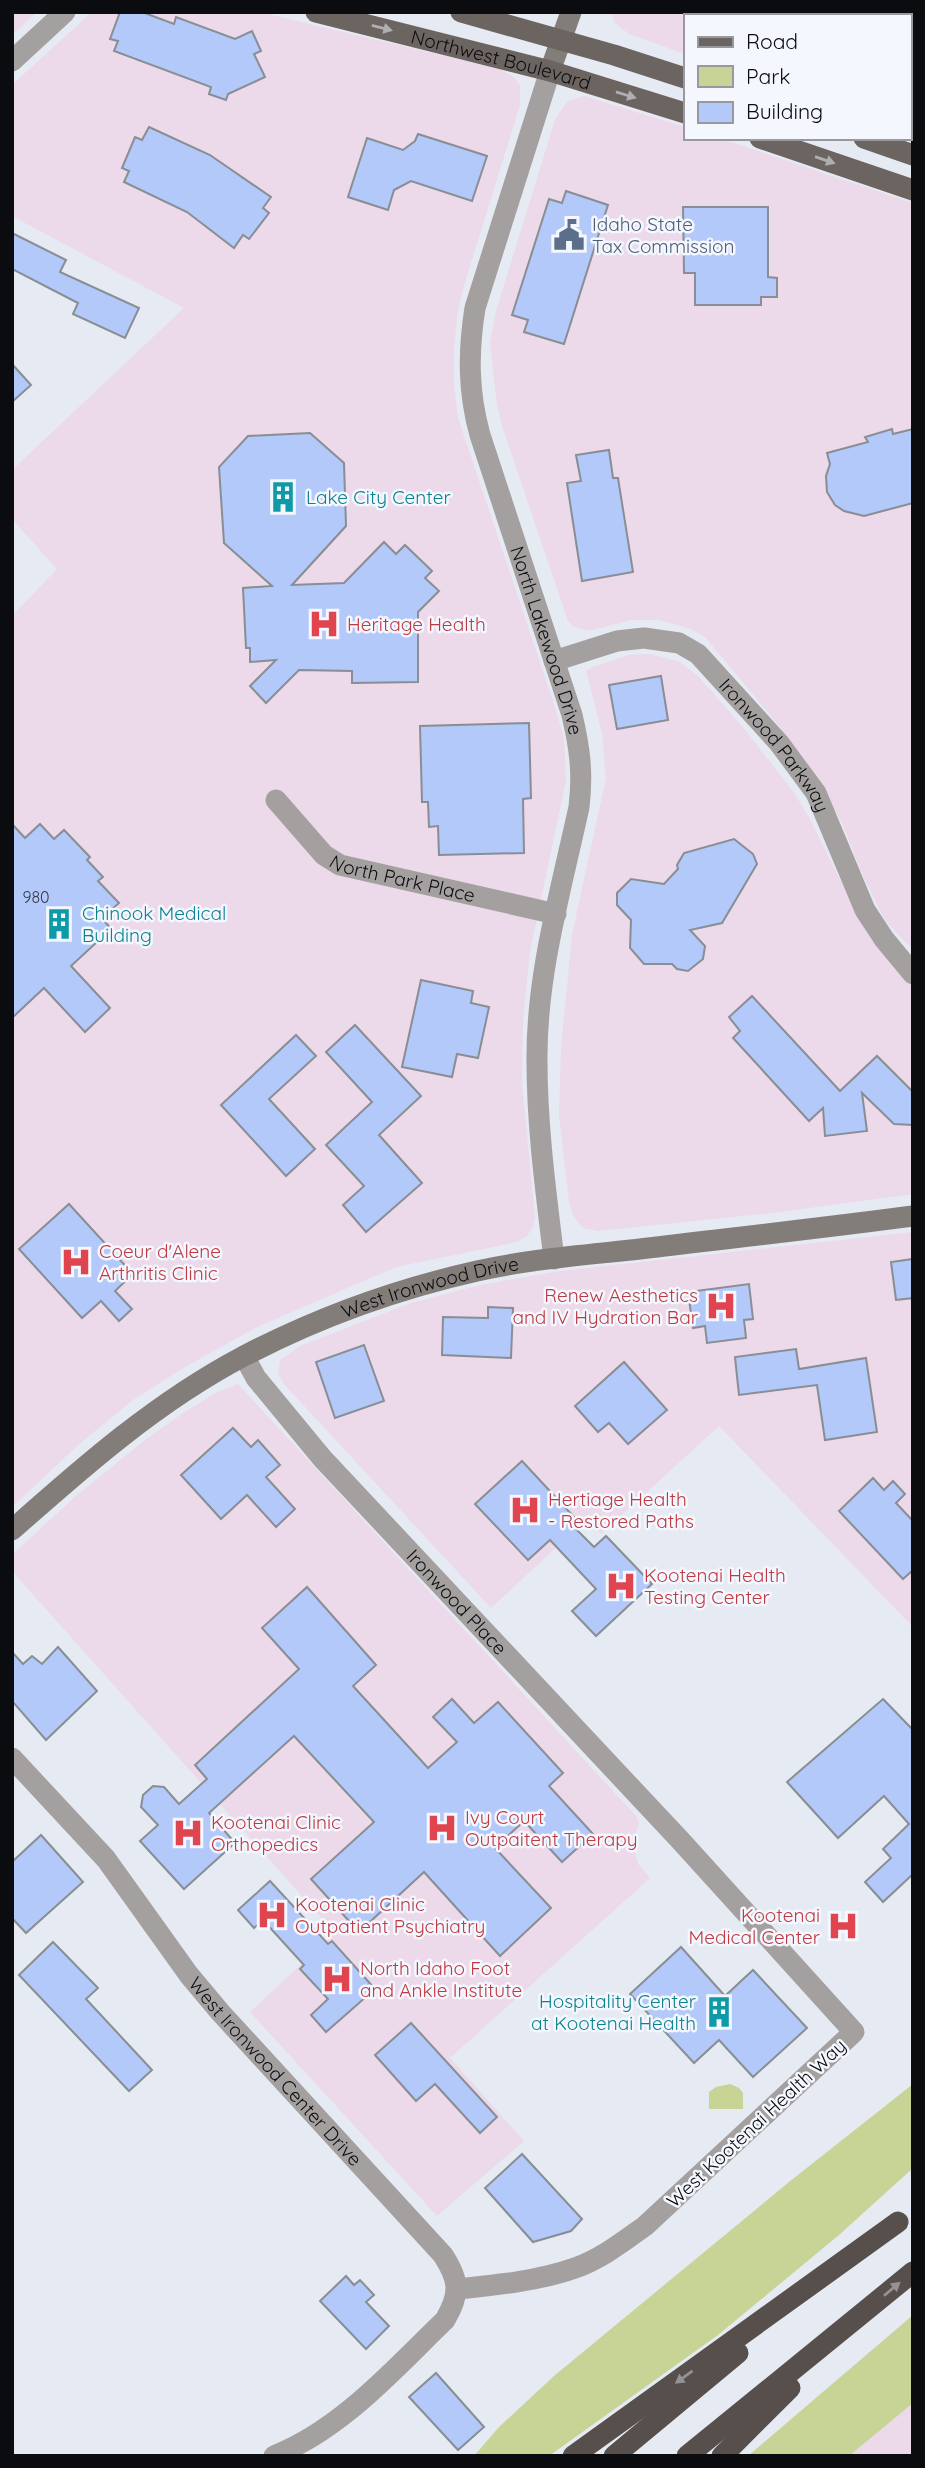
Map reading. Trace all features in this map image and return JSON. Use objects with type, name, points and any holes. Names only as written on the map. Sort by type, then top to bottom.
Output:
[{"type":"highway","points":[[573,2456],[905,2216]]},
{"type":"highway","points":[[614,2456],[905,2216]]},
{"type":"highway","points":[[687,2456],[913,2272]]},
{"type":"highway","points":[[722,2456],[870,2308]]},
{"type":"main road","name":"Northwest Boulevard","points":[[316,12],[550,71],[684,113]]},
{"type":"main road","name":"Northwest Boulevard","points":[[461,12],[562,39],[684,78]]},
{"type":"main road","points":[[766,140],[913,190]]},
{"type":"main road","points":[[870,140],[913,155]]},
{"type":"street","points":[[12,61],[65,12]]},
{"type":"street","name":"North Lakewood Drive","points":[[554,1259],[541,1150],[537,1059],[542,989],[579,807],[581,754],[572,715],[480,435],[472,399],[469,365],[475,308],[571,12]]},
{"type":"street","name":"Ironwood Parkway","points":[[554,661],[617,641],[644,638],[679,643],[698,654],[771,734],[817,793],[865,909],[884,939],[913,974]]},
{"type":"street","name":"North Park Place","points":[[276,800],[324,855],[340,865],[556,914]]},
{"type":"street","name":"West Ironwood Drive","points":[[12,1530],[75,1474],[141,1421],[244,1356],[337,1314],[418,1286],[479,1270],[913,1216]]},
{"type":"street","name":"Ironwood Place","points":[[244,1356],[256,1378],[322,1458],[680,1840]]},
{"type":"street","name":"West Ironwood Center Drive","points":[[12,1758],[107,1860],[189,1975],[220,2012],[443,2255],[451,2267],[458,2289]]},
{"type":"street","name":"West Kootenai Health Way","points":[[458,2289],[508,2284],[576,2267],[614,2248],[645,2225],[854,2032],[680,1840]]},
{"type":"street","points":[[274,2456],[314,2437],[379,2382],[445,2320],[458,2289]]},
{"type":"shaded area","points":[[12,12],[37,12],[12,35]]},
{"type":"shaded area","points":[[92,12],[259,12],[499,69],[515,78],[520,86],[520,105],[458,310],[454,386],[458,418],[556,710],[564,739],[566,781],[530,951],[523,1021],[522,1083],[535,1218],[527,1236],[517,1242],[396,1267],[257,1327],[133,1400],[78,1445],[12,1507],[12,616],[57,569],[12,519],[12,470],[184,308],[12,216],[12,85]]},
{"type":"shaded area","points":[[612,12],[913,12],[913,135],[911,14],[684,14],[684,54],[629,34],[614,22]]},
{"type":"shaded area","points":[[584,96],[684,127],[684,140],[725,140],[913,203],[913,950],[884,919],[842,823],[805,760],[705,637],[691,629],[659,620],[631,620],[589,631],[574,627],[568,621],[502,426],[490,343],[496,311],[555,120],[567,102]]},
{"type":"shaded area","points":[[650,654],[680,662],[698,676],[741,725],[793,791],[811,821],[865,930],[913,987],[913,1194],[772,1213],[598,1231],[583,1228],[574,1217],[569,1202],[559,1115],[561,1049],[572,935],[606,778],[602,733],[586,671],[628,655]]},
{"type":"shaded area","points":[[913,1232],[913,1627],[719,1426],[601,1534],[587,1519],[491,1608],[283,1383],[278,1373],[280,1360],[300,1346],[411,1303],[480,1285],[560,1271]]},
{"type":"shaded area","points":[[238,1384],[639,1822],[634,1842],[635,1852],[638,1864],[650,1878],[450,2058],[524,2141],[437,2216],[250,2012],[335,1933],[12,1571],[12,1555],[77,1495],[183,1413],[219,1391]]},
{"type":"shaded area","points":[[913,2403],[913,2456],[849,2456]]},
{"type":"green space","points":[[730,2084],[743,2093],[743,2109],[709,2109],[709,2092],[716,2087]]},
{"type":"green space","points":[[913,2084],[913,2168],[839,2235],[718,2335],[549,2456],[474,2456],[499,2427],[554,2376],[789,2182]]},
{"type":"green space","points":[[913,2315],[913,2403],[849,2456],[748,2456]]},
{"type":"building","points":[[120,12],[142,12],[174,24],[176,17],[235,39],[252,31],[261,51],[254,54],[265,77],[228,94],[226,100],[209,94],[211,87],[114,51],[118,41],[110,39]]},
{"type":"building","points":[[149,127],[210,155],[271,197],[263,208],[269,213],[249,239],[243,235],[234,248],[187,212],[124,182],[129,171],[122,168],[135,137],[142,140]]},
{"type":"building","points":[[418,134],[487,156],[472,201],[411,181],[394,190],[388,210],[348,197],[367,138],[403,150],[415,141]]},
{"type":"building","points":[[566,191],[608,205],[564,344],[524,332],[528,320],[512,315],[549,199],[562,203]]},
{"type":"building","points":[[683,207],[768,207],[768,277],[777,278],[777,297],[761,297],[761,305],[695,305],[695,273],[684,273]]},
{"type":"building","points":[[12,233],[66,260],[60,272],[139,308],[125,338],[73,314],[78,303],[12,269]]},
{"type":"building","points":[[12,364],[31,385],[12,402]]},
{"type":"building","points":[[892,429],[893,434],[913,429],[913,503],[864,516],[844,511],[835,505],[827,492],[826,476],[830,464],[827,453],[868,442],[865,437]]},
{"type":"building","points":[[310,433],[344,463],[346,526],[292,585],[344,583],[384,542],[396,554],[405,545],[432,571],[425,578],[439,591],[418,612],[418,682],[352,683],[352,671],[299,670],[266,703],[250,686],[276,660],[250,662],[250,648],[246,648],[243,588],[272,586],[224,543],[219,467],[248,436]]},
{"type":"building","points":[[609,450],[613,478],[618,478],[633,572],[582,581],[567,483],[581,481],[576,455]]},
{"type":"building","points":[[661,676],[668,720],[617,729],[609,685]]},
{"type":"building","points":[[529,723],[531,798],[523,799],[524,853],[439,855],[438,826],[429,827],[428,802],[422,802],[420,726]]},
{"type":"building","name":"Chinook Medical Building","points":[[12,824],[25,838],[40,824],[54,839],[64,830],[90,857],[87,860],[103,877],[98,881],[119,903],[102,918],[111,929],[71,966],[110,1008],[85,1032],[44,988],[12,1018]]},
{"type":"building","points":[[734,839],[753,854],[757,864],[722,923],[690,930],[705,946],[703,959],[688,971],[677,969],[672,964],[644,964],[630,948],[631,920],[617,905],[617,893],[631,879],[664,884],[678,869],[677,865],[684,853]]},
{"type":"building","points":[[421,980],[473,991],[471,1003],[489,1007],[478,1058],[457,1054],[452,1077],[402,1067]]},
{"type":"building","points":[[752,996],[840,1091],[877,1056],[913,1092],[913,1125],[894,1124],[862,1093],[867,1131],[825,1136],[823,1108],[809,1121],[733,1038],[740,1031],[729,1017]]},
{"type":"building","points":[[355,1025],[421,1096],[379,1135],[422,1183],[366,1232],[343,1205],[364,1186],[326,1145],[372,1102],[326,1052]]},
{"type":"building","points":[[296,1035],[316,1056],[269,1099],[315,1149],[286,1176],[221,1105]]},
{"type":"building","name":"Coeur d'Alene Arthritis Clinic","points":[[69,1204],[133,1274],[115,1291],[132,1309],[119,1321],[101,1301],[82,1318],[19,1249]]},
{"type":"building","points":[[913,1259],[913,1298],[896,1300],[891,1262]]},
{"type":"building","name":"Renew Aesthetics and IV Hydration Bar","points":[[749,1284],[753,1319],[744,1320],[746,1338],[707,1343],[705,1326],[693,1328],[688,1292]]},
{"type":"building","points":[[488,1307],[513,1308],[511,1358],[442,1355],[443,1317],[488,1318]]},
{"type":"building","points":[[364,1345],[384,1401],[335,1418],[316,1362]]},
{"type":"building","points":[[796,1349],[799,1369],[866,1358],[877,1432],[825,1440],[817,1385],[739,1395],[735,1357]]},
{"type":"building","points":[[624,1362],[667,1410],[628,1444],[609,1423],[598,1432],[575,1406]]},
{"type":"building","points":[[233,1428],[251,1447],[258,1440],[280,1465],[266,1477],[295,1509],[276,1527],[247,1495],[221,1519],[181,1475]]},
{"type":"building","points":[[522,1461],[574,1517],[569,1522],[594,1547],[606,1536],[652,1584],[596,1636],[572,1611],[596,1589],[550,1540],[528,1560],[475,1504]]},
{"type":"building","points":[[873,1478],[884,1490],[893,1481],[905,1494],[896,1503],[913,1521],[913,1570],[903,1579],[839,1511]]},
{"type":"building","name":"Ivy Court Outpaitent Therapy","points":[[307,1587],[376,1665],[353,1686],[428,1768],[457,1742],[433,1717],[452,1699],[474,1723],[498,1702],[563,1773],[549,1786],[593,1834],[562,1862],[524,1821],[495,1848],[551,1908],[500,1956],[424,1872],[359,1932],[311,1879],[374,1822],[294,1736],[209,1813],[235,1843],[184,1889],[140,1841],[158,1825],[141,1807],[143,1795],[153,1786],[164,1787],[179,1804],[207,1779],[195,1765],[299,1669],[262,1628]]},
{"type":"building","points":[[58,1647],[97,1691],[46,1740],[12,1701],[12,1652],[23,1664],[32,1656],[42,1664]]},
{"type":"building","points":[[883,1699],[913,1730],[913,1874],[883,1902],[865,1882],[891,1858],[883,1849],[909,1824],[884,1796],[838,1838],[787,1782]]},
{"type":"building","points":[[41,1835],[83,1882],[26,1933],[12,1918],[12,1862]]},
{"type":"building","points":[[270,1881],[328,1944],[332,1941],[375,1989],[326,2032],[311,2015],[328,1999],[300,1969],[304,1965],[263,1920],[254,1928],[238,1910]]},
{"type":"building","points":[[53,1942],[98,1988],[86,1999],[152,2070],[129,2091],[19,1975]]},
{"type":"building","name":"Hospitality Center at Kootenai Health","points":[[681,1947],[725,1996],[753,1970],[807,2028],[753,2077],[719,2040],[694,2063],[630,1994]]},
{"type":"building","points":[[411,2023],[497,2117],[480,2133],[435,2084],[416,2101],[375,2055]]},
{"type":"building","points":[[522,2154],[582,2219],[571,2231],[533,2242],[485,2188]]},
{"type":"building","points":[[346,2276],[354,2285],[360,2280],[374,2295],[366,2302],[389,2326],[366,2349],[320,2301]]},
{"type":"building","points":[[436,2373],[484,2427],[458,2450],[409,2397]]},
{"type":"place","name":"Idaho State Tax Commission","points":[[569,235]]},
{"type":"place","name":"Lake City Center","points":[[283,497]]},
{"type":"place","name":"Heritage Health","points":[[324,624]]},
{"type":"place","name":"Chinook Medical Building","points":[[59,924]]},
{"type":"place","name":"Coeur d'Alene Arthritis Clinic","points":[[76,1262]]},
{"type":"place","name":"Renew Aesthetics and IV Hydration Bar","points":[[721,1306]]},
{"type":"place","name":"Hertiage Health - Restored Paths","points":[[525,1510]]},
{"type":"place","name":"Kootenai Health Testing Center","points":[[621,1586]]},
{"type":"place","name":"Ivy Court Outpaitent Therapy","points":[[442,1828]]},
{"type":"place","name":"Kootenai Clinic Orthopedics","points":[[188,1833]]},
{"type":"place","name":"Kootenai Clinic Outpatient Psychiatry","points":[[272,1915]]},
{"type":"place","name":"Kootenai Medical Center","points":[[843,1926]]},
{"type":"place","name":"North Idaho Foot and Ankle Institute","points":[[337,1979]]},
{"type":"place","name":"Hospitality Center at Kootenai Health","points":[[719,2012]]}]
